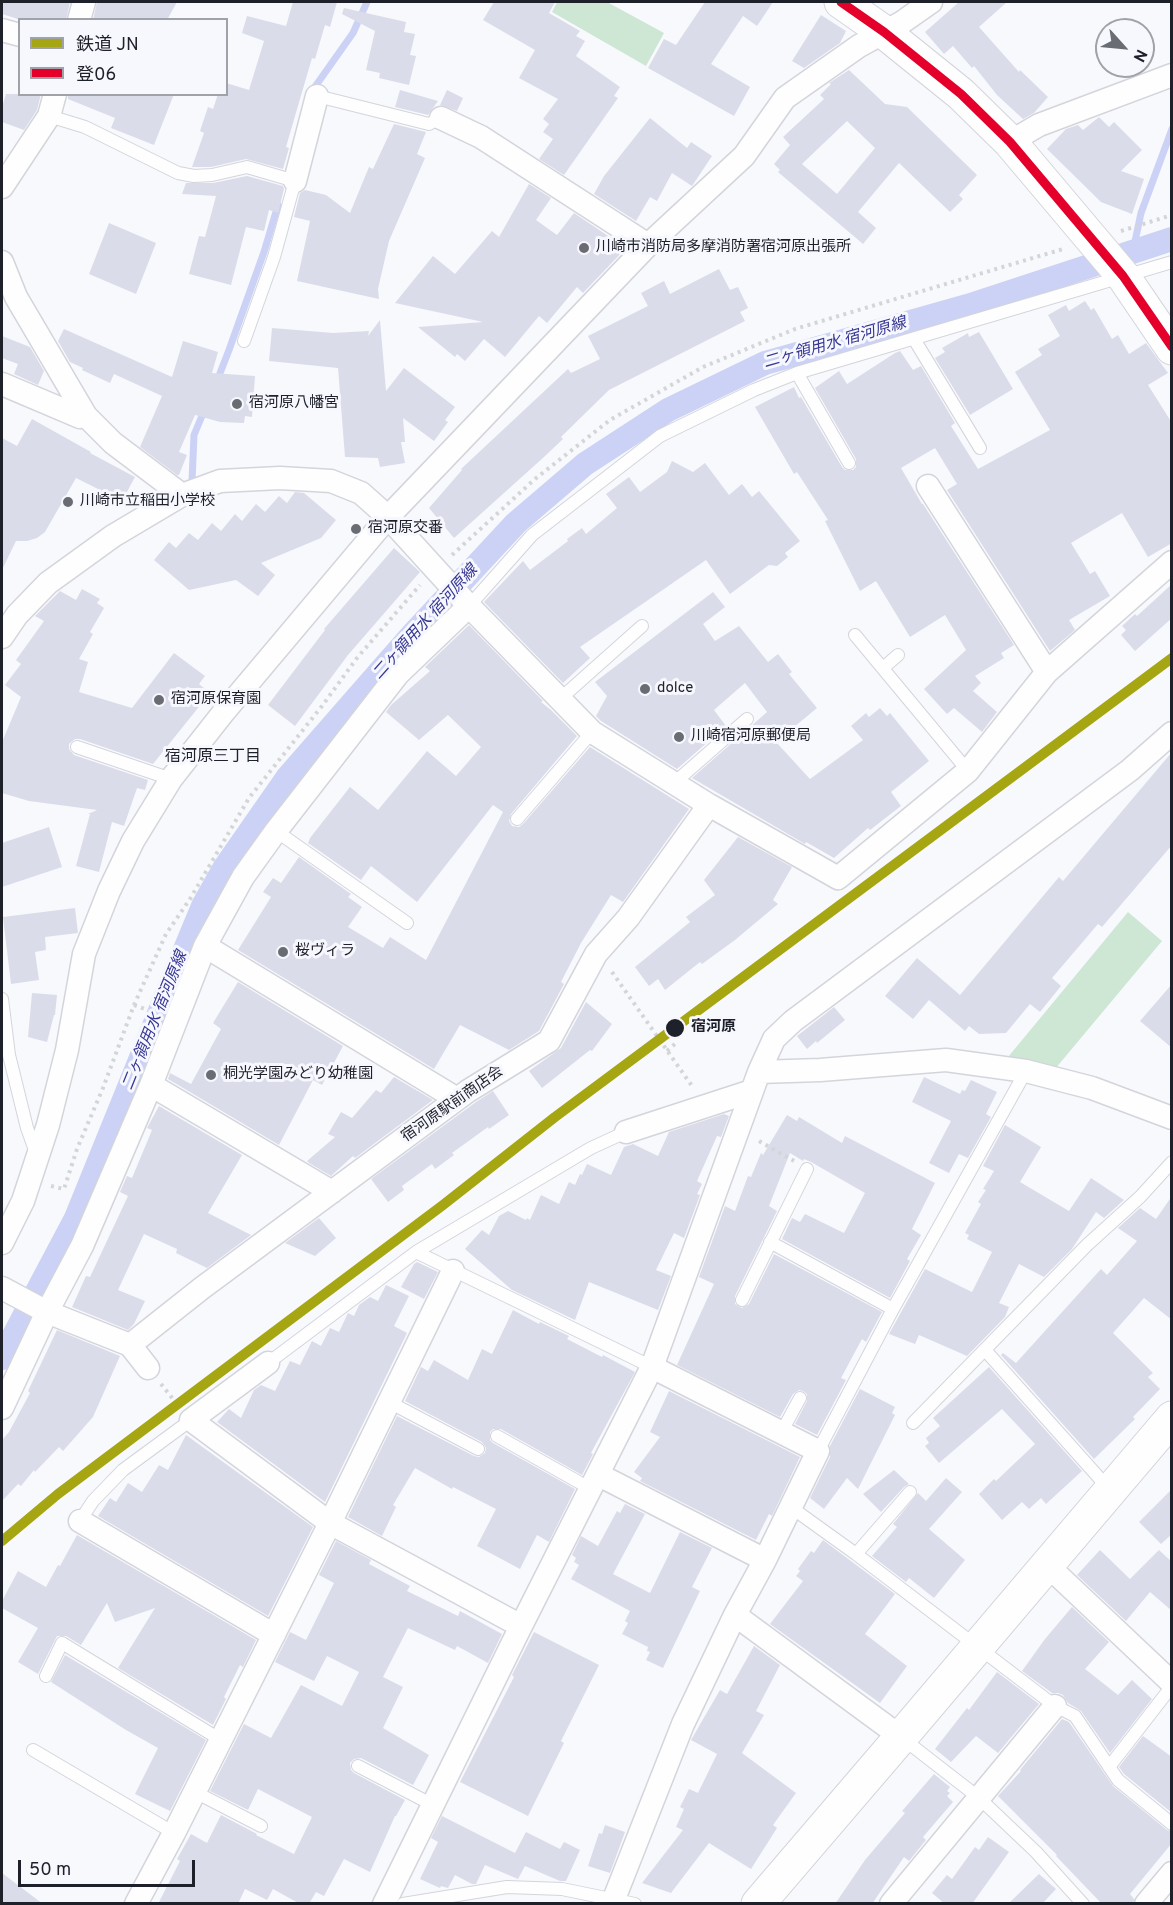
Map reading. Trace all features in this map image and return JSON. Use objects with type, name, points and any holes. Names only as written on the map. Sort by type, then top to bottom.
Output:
[{"type":"street","points":[[80,18],[84,2]]},
{"type":"street","points":[[841,2],[884,32],[961,94],[1010,142],[1115,266],[1172,348]]},
{"type":"street","points":[[2,1243],[23,1201],[48,1125],[67,1050],[84,954],[109,891],[134,841],[171,779],[223,713],[388,517],[648,245],[744,156],[785,98],[859,46],[901,23],[931,2]]},
{"type":"street","points":[[2,30],[18,34]]},
{"type":"street","points":[[1010,142],[1039,125],[1172,75]]},
{"type":"street","points":[[295,181],[317,96]]},
{"type":"street","points":[[2,187],[52,105]]},
{"type":"street","points":[[441,118],[481,137],[648,245]]},
{"type":"street","points":[[2,262],[16,297],[86,416],[113,443],[182,495]]},
{"type":"street","points":[[2,384],[80,417],[86,416]]},
{"type":"street","points":[[2,638],[17,615],[56,577],[113,536],[182,495],[220,480],[280,478],[331,481],[361,493],[388,517],[459,595],[592,732],[709,805],[838,878],[969,771],[1047,672],[1172,562]]},
{"type":"street","points":[[928,486],[1047,672]]},
{"type":"street","points":[[2,1408],[44,1310],[82,1246],[151,1085],[205,946],[243,877],[459,595]]},
{"type":"street","points":[[384,1904],[652,1367],[755,1081],[774,1040],[793,1021],[1130,770],[1172,733]]},
{"type":"street","name":"宿河原駅前商店会","points":[[130,1345],[202,1288],[457,1099],[549,1041],[596,954],[628,918],[709,805]]},
{"type":"street","points":[[205,946],[457,1099]]},
{"type":"street","points":[[626,1132],[755,1081],[820,1070],[946,1060],[1026,1071],[1092,1088],[1172,1118]]},
{"type":"street","points":[[151,1085],[332,1191]]},
{"type":"street","points":[[135,1904],[174,1833],[274,1635],[453,1271]]},
{"type":"street","points":[[2,1287],[44,1310],[130,1345],[151,1372]]},
{"type":"street","points":[[268,1363],[191,1420],[330,1523],[521,1626]]},
{"type":"street","points":[[620,1902],[683,1724],[735,1615],[792,1508],[818,1451],[652,1367]]},
{"type":"street","points":[[758,1904],[1172,1418]]},
{"type":"street","points":[[595,1482],[765,1560]]},
{"type":"street","points":[[80,1521],[274,1635]]},
{"type":"street","points":[[1047,1565],[1172,1684]]},
{"type":"street","points":[[735,1615],[901,1737]]},
{"type":"street","points":[[891,1904],[1055,1706]]},
{"type":"street","points":[[1146,1904],[1172,1873]]},
{"type":"lane","points":[[317,96],[429,124],[441,118]]},
{"type":"lane","points":[[52,105],[85,127],[178,173],[194,176],[212,175],[247,167],[295,181],[274,257],[244,341]]},
{"type":"lane","points":[[459,595],[660,436],[754,390],[798,373],[914,339],[1115,266],[1172,262]]},
{"type":"lane","points":[[914,339],[980,448]]},
{"type":"lane","points":[[798,373],[849,463]]},
{"type":"lane","points":[[560,699],[642,626]]},
{"type":"lane","points":[[855,635],[969,771]]},
{"type":"lane","points":[[883,668],[898,656]]},
{"type":"lane","points":[[673,783],[747,719]]},
{"type":"lane","points":[[517,819],[592,732]]},
{"type":"lane","points":[[77,747],[171,779]]},
{"type":"lane","points":[[276,831],[407,923]]},
{"type":"lane","points":[[2,999],[9,1055],[27,1128],[38,1158]]},
{"type":"lane","points":[[818,1451],[893,1309],[1026,1071]]},
{"type":"lane","points":[[268,1363],[416,1252],[591,1148],[626,1132]]},
{"type":"lane","points":[[913,1423],[1087,1245],[1140,1197],[1172,1162]]},
{"type":"lane","points":[[742,1300],[807,1169]]},
{"type":"lane","points":[[770,1242],[893,1309]]},
{"type":"lane","points":[[416,1252],[652,1367]]},
{"type":"lane","points":[[985,1350],[1110,1490]]},
{"type":"lane","points":[[782,1433],[800,1398]]},
{"type":"lane","points":[[389,1402],[478,1449]]},
{"type":"lane","points":[[80,1521],[93,1501],[123,1470],[191,1420]]},
{"type":"lane","points":[[497,1436],[595,1482]]},
{"type":"lane","points":[[856,1554],[910,1492]]},
{"type":"lane","points":[[792,1508],[1055,1706],[1075,1716],[1118,1780],[1172,1824]]},
{"type":"lane","points":[[46,1676],[62,1643],[221,1740]]},
{"type":"lane","points":[[1109,1767],[1172,1684]]},
{"type":"lane","points":[[901,1737],[978,1797],[1036,1852],[1083,1904]]},
{"type":"lane","points":[[33,1750],[174,1833]]},
{"type":"lane","points":[[358,1766],[433,1805]]},
{"type":"lane","points":[[195,1792],[261,1826]]},
{"type":"lane","points":[[403,1904],[466,1898],[507,1887],[562,1889],[620,1902]]},
{"type":"path","points":[[1126,229],[1172,215]]},
{"type":"path","points":[[609,969],[693,1087]]},
{"type":"path","points":[[134,1005],[141,1009]]},
{"type":"path","points":[[667,1051],[675,1044]]},
{"type":"path","points":[[738,1129],[807,1169]]},
{"type":"path","points":[[151,1372],[191,1420]]},
{"type":"green space","points":[[557,2],[607,2],[664,33],[646,66],[552,12]]},
{"type":"green space","points":[[1128,912],[1162,941],[1055,1069],[1008,1057]]},
{"type":"building","points":[[2,2],[70,2],[66,18],[18,19],[2,14]]},
{"type":"building","points":[[97,2],[177,2],[168,18],[93,18]]},
{"type":"building","points":[[293,2],[337,2],[330,27],[325,25],[315,59],[312,58],[286,147],[289,148],[283,169],[246,159],[211,167],[192,167],[204,133],[200,131],[208,107],[213,109],[217,96],[228,96],[228,84],[249,90],[264,41],[242,33],[247,16],[286,26]]},
{"type":"building","points":[[494,2],[555,2],[549,13],[580,31],[576,36],[585,41],[576,56],[620,87],[614,96],[618,98],[564,175],[539,159],[553,139],[543,132],[549,124],[543,119],[558,99],[519,78],[535,50],[483,20]]},
{"type":"building","points":[[705,2],[773,2],[757,26],[743,16],[711,64],[750,87],[734,116],[648,68],[664,39],[676,45]]},
{"type":"building","points":[[959,2],[1007,2],[979,27],[1019,72],[1020,70],[1048,97],[1034,113],[1023,119],[997,95],[974,66],[972,68],[953,46],[944,54],[925,32]]},
{"type":"building","points":[[344,8],[406,22],[404,32],[415,34],[410,55],[416,56],[409,85],[379,78],[380,73],[366,70],[375,31],[342,14]]},
{"type":"building","points":[[821,15],[846,31],[840,43],[804,68],[792,61]]},
{"type":"building","points":[[849,70],[885,104],[907,107],[977,175],[959,195],[963,199],[950,212],[899,163],[858,212],[876,228],[863,244],[778,172],[780,170],[774,164],[790,145],[783,137],[824,99],[820,95],[831,84],[829,83]],"holes":[[[847,121],[875,148],[837,194],[802,164]]]},
{"type":"building","points":[[400,90],[438,101],[428,115],[395,107]]},
{"type":"building","points":[[447,90],[463,98],[457,111],[440,105]]},
{"type":"building","points":[[6,94],[40,96],[37,110],[24,130],[2,122],[2,107]]},
{"type":"building","points":[[68,96],[173,96],[154,145],[111,128],[115,118],[68,99]]},
{"type":"building","points":[[1099,117],[1109,127],[1114,122],[1142,150],[1121,171],[1144,179],[1132,214],[1101,202],[1047,149],[1066,129],[1078,125],[1083,130]]},
{"type":"building","points":[[650,118],[687,148],[691,142],[712,156],[692,186],[672,173],[657,201],[650,197],[636,221],[594,194],[604,176]]},
{"type":"building","points":[[394,124],[426,132],[417,154],[425,158],[389,241],[378,289],[379,299],[297,281],[310,221],[294,217],[300,193],[305,190],[326,195],[350,213],[369,167],[373,169]]},
{"type":"building","points":[[247,176],[283,186],[278,213],[269,210],[264,231],[246,227],[231,285],[189,274],[199,236],[205,237],[216,196],[182,194],[186,183],[213,183]]},
{"type":"building","points":[[529,184],[551,198],[536,220],[557,235],[574,213],[626,248],[583,293],[577,287],[547,323],[539,316],[505,357],[484,339],[465,361],[457,354],[455,357],[418,327],[483,322],[395,303],[433,256],[455,274],[492,231],[499,237]]},
{"type":"building","points":[[109,223],[156,243],[136,294],[89,274]]},
{"type":"building","points":[[719,269],[730,290],[738,287],[748,308],[740,312],[745,321],[609,390],[561,437],[563,439],[454,538],[429,508],[461,469],[568,369],[571,373],[600,359],[588,336],[648,306],[641,293],[664,281],[670,294]]},
{"type":"building","points":[[1085,301],[1091,310],[1094,308],[1112,339],[1118,335],[1129,354],[1146,343],[1168,373],[1148,385],[1172,423],[1172,543],[1148,557],[1122,513],[1071,543],[1090,574],[1095,571],[1110,596],[1069,620],[1075,630],[1050,651],[947,490],[957,484],[935,448],[901,468],[1014,645],[1001,653],[1004,658],[975,676],[981,683],[973,691],[997,712],[982,732],[954,708],[947,714],[924,689],[966,650],[945,615],[910,637],[876,581],[860,591],[825,521],[828,520],[797,472],[794,474],[755,407],[794,387],[842,467],[845,470],[853,470],[856,467],[856,459],[815,388],[839,371],[847,384],[900,351],[913,370],[921,366],[955,423],[951,426],[978,469],[1050,430],[1015,372],[1042,355],[1038,349],[1060,336],[1048,315],[1066,305],[1069,311]]},
{"type":"building","points":[[380,320],[386,391],[404,368],[455,407],[445,420],[448,422],[434,441],[403,418],[405,442],[401,442],[405,463],[380,467],[378,458],[345,457],[338,368],[269,361],[272,328],[333,333],[369,331],[368,336]]},
{"type":"building","points":[[64,329],[172,377],[183,341],[218,352],[212,373],[255,376],[252,417],[245,416],[244,423],[220,422],[195,415],[179,452],[187,455],[177,475],[140,447],[162,396],[114,374],[110,383],[70,362],[58,341]]},
{"type":"building","points":[[979,332],[1013,389],[970,415],[935,358],[945,352],[942,348],[968,333],[969,337]]},
{"type":"building","points":[[2,336],[30,347],[44,371],[38,385],[14,374],[18,364],[2,358]]},
{"type":"building","points":[[32,419],[135,477],[122,501],[76,478],[45,532],[37,538],[16,541],[2,570],[2,438],[17,446]]},
{"type":"building","points":[[672,461],[693,472],[705,463],[729,495],[742,484],[752,497],[759,491],[800,541],[785,553],[788,557],[777,566],[769,565],[730,594],[706,560],[580,647],[590,658],[563,683],[484,602],[523,561],[530,570],[582,528],[586,534],[617,508],[606,494],[629,477],[640,492],[667,472]]},
{"type":"building","points":[[295,492],[304,493],[336,520],[321,538],[261,563],[275,575],[258,596],[236,580],[189,590],[154,560],[169,542],[176,548],[189,533],[198,540],[212,523],[221,531],[235,514],[242,521],[256,504],[265,512],[279,496],[287,503]]},
{"type":"building","points":[[394,548],[420,572],[348,655],[295,726],[268,705],[324,629]]},
{"type":"building","points":[[1172,584],[1172,618],[1135,651],[1121,635],[1126,630],[1122,626],[1135,614],[1137,616]]},
{"type":"building","points":[[82,589],[100,599],[97,603],[104,608],[90,632],[93,634],[79,659],[88,662],[79,692],[132,708],[174,653],[205,676],[199,684],[210,693],[153,764],[80,739],[75,739],[69,744],[69,749],[74,755],[148,780],[145,790],[137,788],[124,826],[112,822],[99,872],[76,866],[90,814],[88,814],[97,810],[29,801],[2,793],[2,742],[21,697],[5,685],[21,664],[16,660],[44,621],[35,616],[60,591],[76,600]]},
{"type":"building","points":[[713,592],[725,607],[703,624],[715,641],[739,626],[768,662],[778,654],[792,672],[789,674],[817,708],[776,742],[810,779],[863,740],[851,726],[866,713],[869,717],[880,708],[887,716],[890,713],[929,761],[891,792],[901,806],[870,830],[868,828],[834,858],[806,842],[805,844],[692,778],[767,712],[745,683],[714,710],[726,726],[677,769],[596,716],[607,696],[595,682]]},
{"type":"building","points":[[469,625],[543,701],[541,702],[577,736],[511,814],[509,821],[512,826],[519,827],[523,824],[590,747],[689,809],[623,902],[611,895],[581,943],[561,982],[564,984],[539,1031],[509,1050],[460,1025],[434,1069],[238,950],[271,897],[263,892],[273,878],[281,883],[299,857],[351,894],[348,897],[362,907],[348,927],[383,948],[390,937],[426,960],[503,812],[493,805],[417,902],[371,866],[361,880],[308,843],[350,787],[378,810],[427,751],[456,776],[481,747],[448,715],[419,740],[386,712],[430,671],[425,667]]},
{"type":"building","points":[[1172,752],[1172,845],[1102,927],[1098,924],[1052,978],[1061,986],[1040,1012],[1030,1004],[1006,1033],[979,1034],[969,1026],[965,1031],[929,1000],[913,1019],[885,996],[917,958],[960,995],[1059,877],[1063,881]]},
{"type":"building","points":[[49,827],[62,867],[2,887],[2,843]]},
{"type":"building","points":[[738,837],[792,867],[773,900],[778,904],[735,940],[702,964],[700,962],[665,990],[658,979],[649,986],[635,967],[690,922],[686,917],[715,895],[704,880]]},
{"type":"building","points":[[75,908],[78,933],[45,937],[46,950],[35,952],[39,980],[11,984],[3,917]]},
{"type":"building","points":[[238,982],[343,1046],[322,1085],[313,1080],[279,1145],[168,1079],[170,1073],[191,1084],[221,1029],[213,1023]]},
{"type":"building","points":[[1172,984],[1172,1048],[1140,1021]]},
{"type":"building","points":[[32,993],[57,995],[55,1015],[47,1042],[28,1037]]},
{"type":"building","points":[[586,1002],[612,1024],[592,1051],[590,1050],[542,1088],[529,1071],[561,1048]]},
{"type":"building","points":[[834,1007],[845,1020],[807,1049],[797,1036]]},
{"type":"building","points":[[394,1077],[433,1100],[355,1158],[353,1156],[331,1176],[307,1161],[335,1137],[328,1134],[341,1112],[352,1118],[376,1090],[381,1093]]},
{"type":"building","points":[[924,1077],[960,1094],[962,1090],[965,1091],[971,1080],[997,1092],[986,1114],[991,1117],[968,1158],[959,1154],[949,1173],[929,1163],[951,1121],[912,1102]]},
{"type":"building","points":[[493,1091],[509,1115],[452,1153],[454,1155],[435,1169],[432,1164],[402,1186],[404,1190],[388,1202],[371,1179]]},
{"type":"building","points":[[159,1106],[242,1155],[208,1213],[251,1235],[207,1268],[176,1253],[177,1249],[144,1234],[118,1290],[145,1301],[134,1324],[128,1330],[72,1307],[86,1276],[90,1277],[128,1196],[120,1192],[127,1176],[132,1178],[152,1130],[147,1128]]},
{"type":"building","points":[[724,1114],[729,1116],[721,1137],[717,1136],[697,1181],[702,1184],[697,1194],[700,1195],[684,1238],[674,1233],[656,1270],[671,1276],[658,1310],[589,1282],[575,1320],[512,1290],[465,1249],[482,1230],[489,1235],[499,1216],[508,1211],[530,1220],[541,1195],[559,1204],[569,1182],[575,1185],[587,1164],[611,1175],[624,1147],[633,1144],[658,1156],[669,1132]]},
{"type":"building","points":[[787,1115],[797,1121],[799,1117],[842,1143],[845,1136],[935,1183],[912,1229],[921,1235],[907,1259],[910,1261],[890,1298],[782,1239],[792,1218],[800,1222],[805,1214],[844,1233],[865,1193],[811,1162],[804,1159],[803,1161],[790,1153],[769,1206],[777,1211],[735,1296],[735,1304],[742,1308],[749,1304],[774,1254],[882,1312],[866,1342],[862,1339],[841,1378],[846,1380],[817,1435],[795,1424],[807,1401],[807,1394],[803,1391],[799,1390],[793,1394],[780,1417],[677,1365],[714,1284],[699,1277],[725,1206],[735,1211],[748,1176],[751,1177],[761,1153],[763,1155]]},
{"type":"building","points":[[1005,1125],[1041,1147],[1020,1182],[1069,1211],[1091,1178],[1124,1200],[1104,1218],[1096,1212],[1072,1249],[1044,1277],[1019,1264],[999,1303],[1009,1307],[1005,1317],[967,1356],[919,1335],[915,1344],[889,1334],[925,1269],[972,1292],[992,1252],[967,1239],[969,1235],[965,1233],[981,1204],[978,1202],[986,1190],[983,1189],[994,1171],[983,1166]]},
{"type":"building","points":[[1172,1196],[1172,1320],[1144,1298],[1113,1333],[1153,1373],[1148,1377],[1160,1389],[1133,1417],[1135,1419],[1094,1459],[1001,1355],[1003,1353],[1016,1363],[1101,1269],[1107,1275],[1137,1241],[1118,1228],[1140,1208],[1156,1219]]},
{"type":"building","points":[[319,1218],[336,1238],[315,1256],[285,1243]]},
{"type":"building","points":[[417,1262],[438,1272],[424,1299],[401,1287]]},
{"type":"building","points":[[386,1285],[409,1296],[394,1326],[407,1333],[325,1502],[217,1422],[229,1409],[241,1418],[254,1390],[261,1385],[275,1391],[290,1361],[300,1365],[312,1341],[321,1346],[330,1328],[339,1332],[348,1313],[354,1316],[359,1305],[370,1297],[378,1301]]},
{"type":"building","points":[[513,1310],[569,1336],[567,1339],[635,1372],[591,1453],[593,1454],[582,1475],[501,1429],[493,1429],[490,1432],[490,1440],[493,1443],[575,1489],[549,1542],[537,1535],[520,1569],[477,1546],[496,1509],[453,1487],[452,1489],[415,1468],[393,1505],[396,1507],[382,1536],[348,1517],[397,1416],[474,1456],[479,1457],[485,1453],[486,1448],[482,1442],[405,1401],[421,1367],[428,1371],[434,1360],[468,1380],[482,1349],[492,1354]]},
{"type":"building","points":[[57,1330],[120,1356],[93,1417],[63,1451],[59,1447],[35,1472],[34,1470],[21,1486],[18,1484],[2,1501],[2,1440],[9,1432],[30,1393],[28,1391]]},
{"type":"building","points":[[989,1367],[1082,1471],[1046,1504],[1041,1498],[1029,1509],[1022,1502],[1002,1520],[979,1494],[1035,1444],[1002,1409],[939,1463],[925,1446],[929,1443],[926,1438],[940,1426],[933,1418]]},
{"type":"building","points":[[860,1389],[895,1407],[892,1413],[895,1415],[858,1489],[847,1478],[824,1509],[810,1498],[830,1457],[830,1446]]},
{"type":"building","points":[[669,1391],[800,1457],[772,1516],[769,1514],[756,1540],[640,1481],[642,1478],[634,1472],[660,1437],[650,1432]]},
{"type":"building","points":[[186,1435],[313,1527],[268,1616],[98,1516],[110,1498],[116,1502],[128,1483],[142,1492],[159,1465],[168,1470]]},
{"type":"building","points":[[894,1470],[909,1484],[881,1512],[863,1494]]},
{"type":"building","points":[[946,1478],[962,1492],[929,1529],[965,1560],[934,1598],[909,1578],[906,1582],[872,1556],[897,1527],[893,1524],[918,1493],[926,1501]]},
{"type":"building","points":[[1172,1489],[1172,1534],[1161,1544],[1139,1522]]},
{"type":"building","points":[[625,1504],[645,1514],[613,1574],[650,1593],[680,1532],[712,1548],[692,1587],[700,1591],[663,1668],[646,1660],[650,1652],[647,1651],[648,1647],[622,1634],[628,1623],[625,1621],[630,1611],[571,1579],[579,1565],[574,1562],[576,1558],[572,1555],[581,1536],[598,1546],[617,1511],[620,1513]]},
{"type":"building","points":[[77,1535],[256,1640],[243,1667],[240,1665],[213,1725],[118,1668],[155,1608],[115,1622],[107,1603],[81,1645],[66,1636],[57,1636],[38,1674],[18,1662],[38,1628],[2,1608],[2,1601],[18,1571],[46,1587]]},
{"type":"building","points":[[823,1540],[895,1594],[865,1634],[907,1666],[880,1703],[770,1624],[803,1581],[796,1576],[800,1571],[798,1569],[811,1551],[814,1553]]},
{"type":"building","points":[[336,1541],[371,1560],[369,1564],[410,1586],[407,1591],[458,1616],[460,1611],[502,1634],[488,1663],[457,1646],[455,1650],[408,1628],[383,1677],[403,1687],[383,1728],[429,1755],[413,1785],[361,1758],[354,1759],[350,1763],[354,1773],[405,1800],[395,1816],[370,1872],[344,1859],[324,1896],[316,1892],[309,1904],[300,1904],[273,1889],[267,1900],[245,1889],[238,1904],[158,1904],[180,1861],[177,1859],[191,1834],[207,1843],[221,1815],[294,1854],[312,1817],[258,1789],[248,1810],[210,1791],[244,1724],[271,1738],[301,1685],[342,1706],[359,1672],[327,1656],[314,1681],[275,1662],[290,1632],[306,1640],[334,1583],[319,1575]]},
{"type":"building","points":[[1100,1550],[1130,1579],[1159,1550],[1172,1562],[1172,1611],[1150,1592],[1126,1621],[1077,1575]]},
{"type":"building","points":[[1072,1607],[1109,1642],[1085,1669],[1118,1695],[1132,1680],[1152,1699],[1110,1753],[1081,1711],[1068,1703],[1063,1695],[1052,1693],[1022,1671]]},
{"type":"building","points":[[534,1632],[599,1665],[561,1741],[564,1743],[528,1816],[460,1782],[514,1677],[512,1675]]},
{"type":"building","points":[[754,1646],[780,1665],[756,1711],[764,1715],[742,1753],[796,1793],[773,1825],[777,1828],[751,1869],[709,1843],[671,1893],[642,1883],[683,1830],[676,1827],[684,1809],[680,1807],[689,1789],[698,1793],[717,1754],[691,1740],[720,1690],[727,1694]]},
{"type":"building","points":[[65,1655],[206,1740],[170,1811],[135,1794],[158,1748],[51,1682]]},
{"type":"building","points":[[997,1672],[1039,1704],[998,1753],[976,1736],[951,1762],[935,1749],[967,1708],[969,1710]]},
{"type":"building","points":[[1062,1719],[1069,1722],[1113,1786],[1172,1832],[1172,1843],[1130,1894],[1134,1899],[1133,1904],[1102,1904],[998,1796]]},
{"type":"building","points":[[1143,1736],[1172,1757],[1172,1813],[1124,1774],[1119,1767]]},
{"type":"building","points":[[934,1774],[950,1787],[947,1791],[950,1793],[947,1796],[953,1802],[923,1837],[926,1840],[909,1861],[904,1857],[872,1904],[835,1904],[865,1860],[905,1813],[902,1811]]},
{"type":"building","points":[[442,1816],[515,1853],[526,1832],[560,1849],[564,1842],[580,1850],[566,1881],[560,1881],[525,1866],[518,1879],[485,1865],[476,1884],[455,1875],[448,1888],[441,1886],[440,1888],[420,1879],[438,1842],[431,1838]]},
{"type":"building","points":[[605,1825],[625,1832],[610,1873],[588,1866],[599,1833],[602,1834]]},
{"type":"building","points":[[988,1837],[1009,1852],[972,1904],[945,1904],[932,1893],[947,1875],[952,1879],[975,1847],[979,1850]]},
{"type":"building","points":[[2,1873],[43,1904],[2,1904]]},
{"type":"building","points":[[1039,1874],[1056,1889],[1042,1904],[1008,1904]]},
{"type":"waterway","points":[[312,91],[353,33],[367,2]]},
{"type":"waterway","points":[[1133,251],[1141,213],[1172,129]]},
{"type":"waterway","points":[[217,381],[264,252],[278,205]]},
{"type":"waterway","name":"二ヶ領用水 宿河原線","points":[[2,1358],[76,1218],[203,906],[225,867],[287,778],[412,635],[516,523],[585,464],[668,410],[765,363],[974,304],[1172,239]]},
{"type":"waterway","points":[[192,481],[194,435],[204,411]]},
{"type":"rail line","name":"JN","points":[[2,1541],[58,1494],[443,1205],[555,1117],[1172,658]]},
{"type":"transit line","name":"登06","points":[[841,2],[884,32],[961,94],[1010,142],[1123,276],[1172,347]]},
{"type":"place","name":"川崎市消防局多摩消防署宿河原出張所","points":[[584,248]]},
{"type":"place","name":"宿河原八幡宮","points":[[237,404]]},
{"type":"place","name":"川崎市立稲田小学校","points":[[68,502]]},
{"type":"place","name":"宿河原交番","points":[[356,529]]},
{"type":"place","name":"dolce","points":[[645,689]]},
{"type":"place","name":"宿河原保育園","points":[[159,700]]},
{"type":"place","name":"川崎宿河原郵便局","points":[[679,737]]},
{"type":"place","name":"桜ヴィラ","points":[[283,952]]},
{"type":"place","name":"宿河原","points":[[675,1028]]},
{"type":"place","name":"桐光学園みどり幼稚園","points":[[211,1075]]},
{"type":"district","name":"宿河原三丁目","points":[[213,758]]}]
